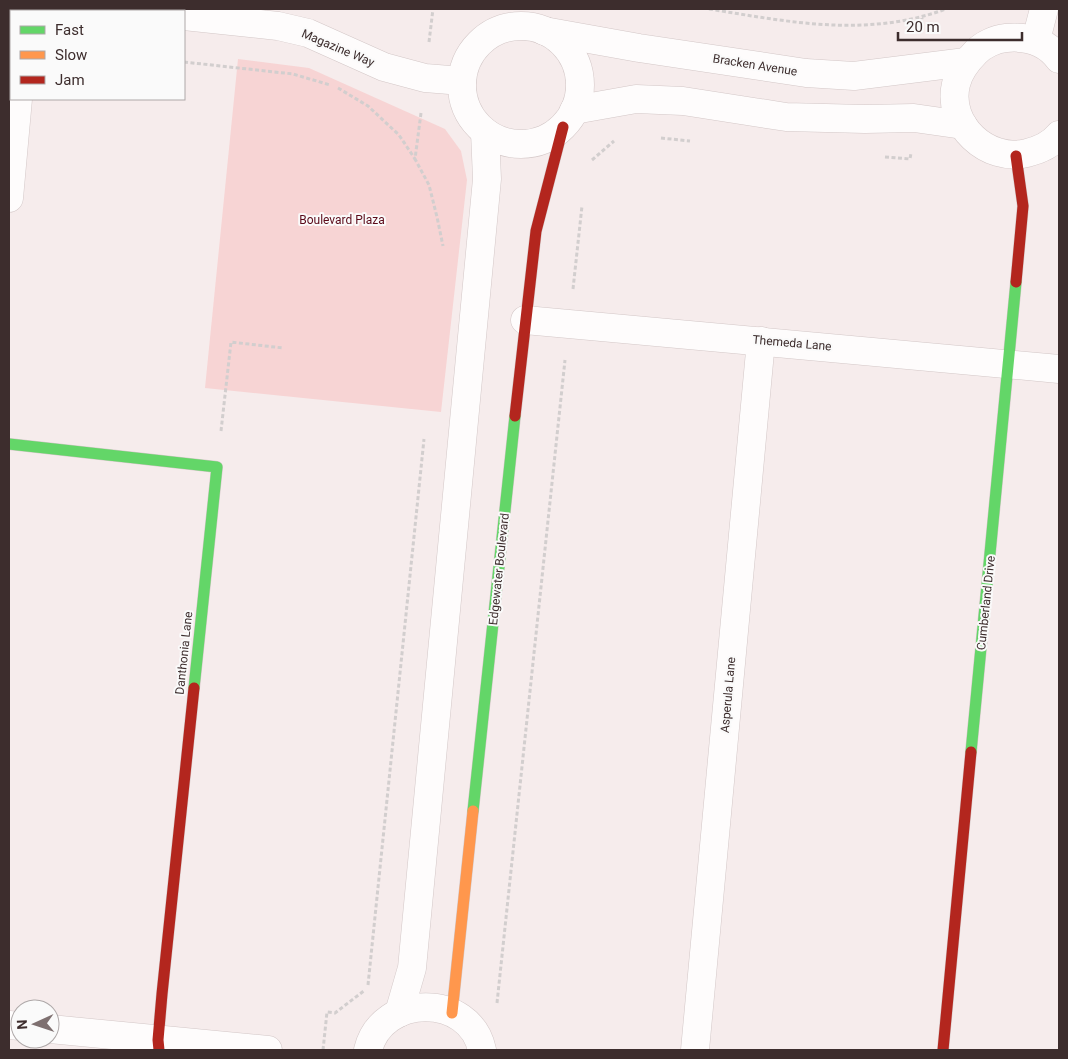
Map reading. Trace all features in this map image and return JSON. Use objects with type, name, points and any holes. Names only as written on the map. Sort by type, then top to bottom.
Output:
[{"type":"street","points":[[104,9],[117,10]]},
{"type":"street","points":[[1036,40],[1044,9]]},
{"type":"street","name":"Magazine Way","points":[[185,16],[278,26],[308,33],[384,67],[425,78],[462,82]]},
{"type":"street","points":[[525,26],[544,31],[562,43],[573,59],[580,90],[568,119],[546,139],[523,145],[503,142],[484,132],[471,117],[463,98],[462,82],[467,61],[478,44],[495,32],[525,26]]},
{"type":"street","name":"Bracken Avenue","points":[[544,31],[639,48],[806,73],[854,76],[966,62]]},
{"type":"street","points":[[1059,59],[1053,51],[1036,40],[1020,37],[1000,38],[981,47],[966,62],[956,84],[956,105],[963,125],[978,143],[996,153],[1016,156],[1041,150],[1059,135]]},
{"type":"street","points":[[568,119],[636,99],[684,101],[786,117],[914,118],[963,125]]},
{"type":"street","points":[[9,198],[18,100]]},
{"type":"street","name":"Edgewater Boulevard","points":[[452,1013],[536,231],[568,119]]},
{"type":"street","points":[[399,1013],[412,968],[487,179],[484,132]]},
{"type":"street","name":"Cumberland Drive","points":[[943,1050],[1023,206],[1016,156]]},
{"type":"street","name":"Themeda Lane","points":[[525,320],[761,340],[1059,369]]},
{"type":"street","name":"Asperula Lane","points":[[694,1050],[761,340]]},
{"type":"street","points":[[9,444],[217,467]]},
{"type":"street","name":"Danthonia Lane","points":[[158,1045],[217,467]]},
{"type":"street","points":[[368,1050],[370,1042],[382,1025],[399,1013],[419,1007],[433,1007],[452,1013],[470,1026],[481,1044],[482,1050]]},
{"type":"street","points":[[60,1030],[158,1045],[268,1050]]},
{"type":"path","points":[[415,159],[433,9]]},
{"type":"path","points":[[710,9],[815,24],[862,26],[922,18],[946,9]]},
{"type":"path","points":[[185,62],[293,74],[334,86],[368,106],[400,135],[429,185],[438,217],[443,249]]},
{"type":"path","points":[[586,165],[620,135],[634,136],[636,99]]},
{"type":"path","points":[[497,1006],[582,204]]},
{"type":"path","points":[[217,467],[231,342],[283,348]]},
{"type":"path","points":[[323,1050],[327,1012],[335,1013],[367,988],[424,436]]},
{"type":"green space","name":"Boulevard Plaza","points":[[238,59],[309,68],[445,129],[461,151],[467,180],[441,412],[205,388]]},
{"type":"traffic: fast","points":[[971,752],[1016,282]]},
{"type":"traffic: fast","points":[[473,811],[515,416]]},
{"type":"traffic: fast","points":[[9,444],[217,467],[194,688]]},
{"type":"traffic: slow","points":[[452,1013],[473,811]]},
{"type":"traffic: jam","points":[[515,416],[536,231],[563,127]]},
{"type":"traffic: jam","points":[[1016,156],[1023,206],[1016,282]]},
{"type":"traffic: jam","points":[[159,1050],[158,1040],[162,994],[194,688]]},
{"type":"traffic: jam","points":[[943,1050],[971,752]]}]
